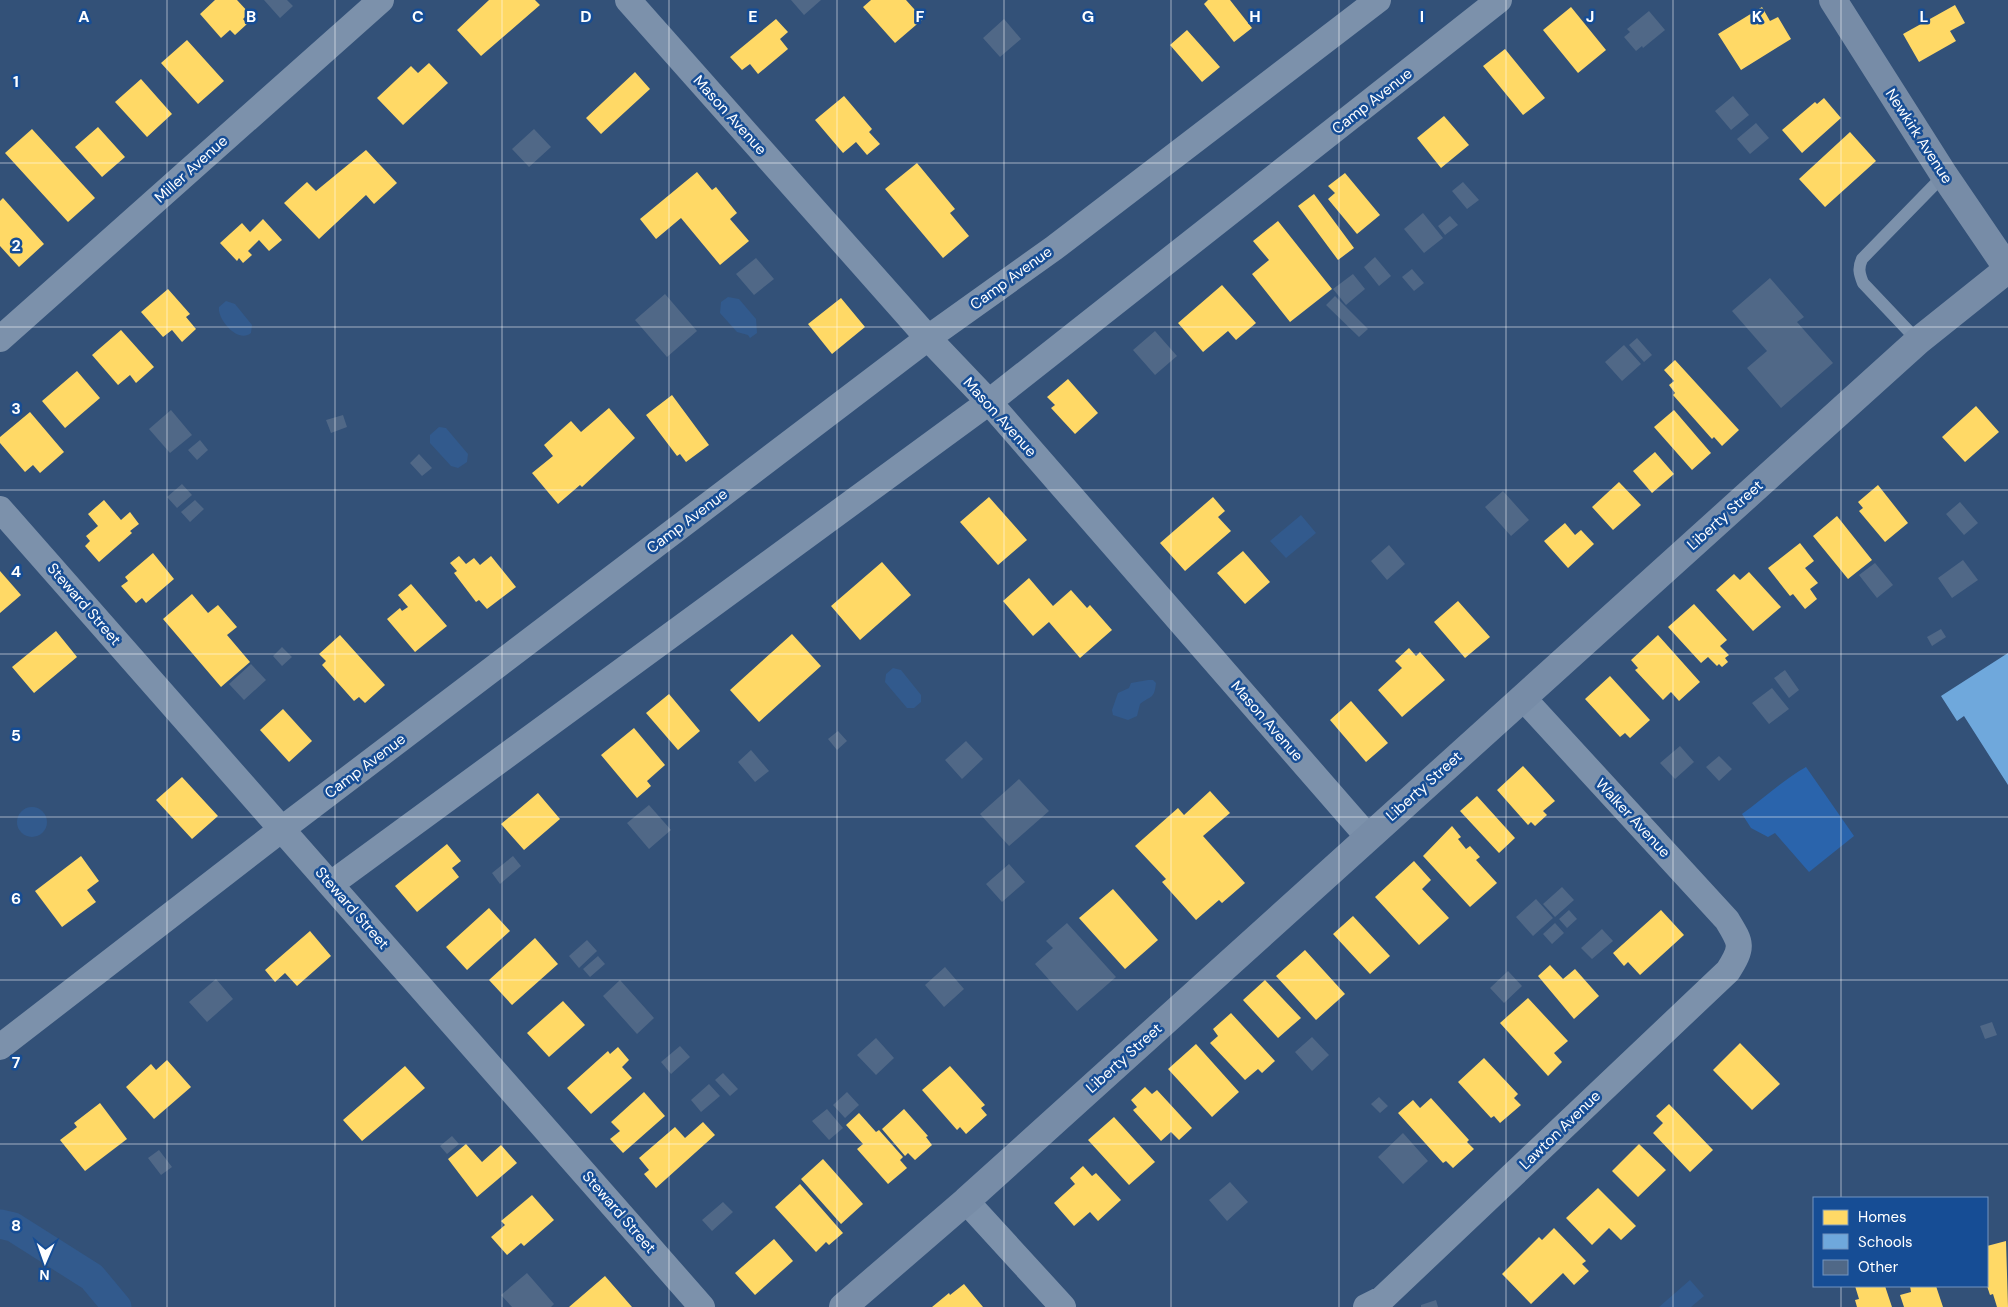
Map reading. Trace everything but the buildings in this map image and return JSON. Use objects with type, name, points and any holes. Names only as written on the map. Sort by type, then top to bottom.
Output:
[{"type":"street","name":"Miller Avenue","points":[[0,339],[381,0]]},
{"type":"street","name":"Mason Avenue","points":[[628,0],[928,338],[988,402],[1368,837]]},
{"type":"street","name":"Camp Avenue","points":[[0,1046],[928,338],[1054,248],[1378,0]]},
{"type":"street","name":"Camp Avenue","points":[[331,884],[988,402],[1500,0]]},
{"type":"street","name":"Newkirk Avenue","points":[[1833,0],[1944,175],[2008,269]]},
{"type":"street","name":"Liberty Street","points":[[843,1307],[966,1201],[1918,341],[2008,269]]},
{"type":"street","name":"Steward Street","points":[[0,510],[702,1307]]},
{"type":"street","name":"Walker Avenue","points":[[1524,698],[1727,920],[1739,941]]},
{"type":"street","name":"Lawton Avenue","points":[[1366,1307],[1382,1299],[1728,970],[1737,956],[1739,941]]},
{"type":"street","points":[[966,1201],[1064,1307]]},
{"type":"lane","points":[[1918,341],[1863,283],[1859,265],[1862,258],[1944,175]]},
{"type":"shaded area","points":[[728,297],[739,299],[756,319],[757,333],[750,338],[748,335],[737,332],[720,313],[721,302]]},
{"type":"shaded area","points":[[226,301],[235,304],[252,325],[251,333],[246,336],[240,335],[229,329],[219,312],[219,307]]},
{"type":"shaded area","points":[[439,427],[446,428],[468,454],[467,462],[458,468],[451,466],[430,443],[430,435]]},
{"type":"shaded area","points":[[1301,515],[1316,533],[1286,558],[1270,541]]},
{"type":"shaded area","points":[[893,668],[901,670],[921,695],[921,702],[914,708],[907,708],[885,682],[886,674]]},
{"type":"shaded area","points":[[1153,680],[1156,683],[1154,692],[1140,704],[1137,716],[1128,720],[1113,715],[1112,710],[1118,693],[1129,688],[1131,683]]},
{"type":"shaded area","points":[[1806,767],[1854,836],[1809,872],[1775,833],[1768,837],[1751,828],[1742,814]]},
{"type":"shaded area","points":[[32,807],[38,808],[46,816],[46,828],[38,836],[32,837],[26,836],[18,828],[17,822],[18,816],[26,808]]},
{"type":"shaded area","points":[[1690,1280],[1704,1296],[1691,1307],[1659,1307]]},
{"type":"waterway","points":[[0,1224],[13,1227],[92,1277],[117,1307]]}]
